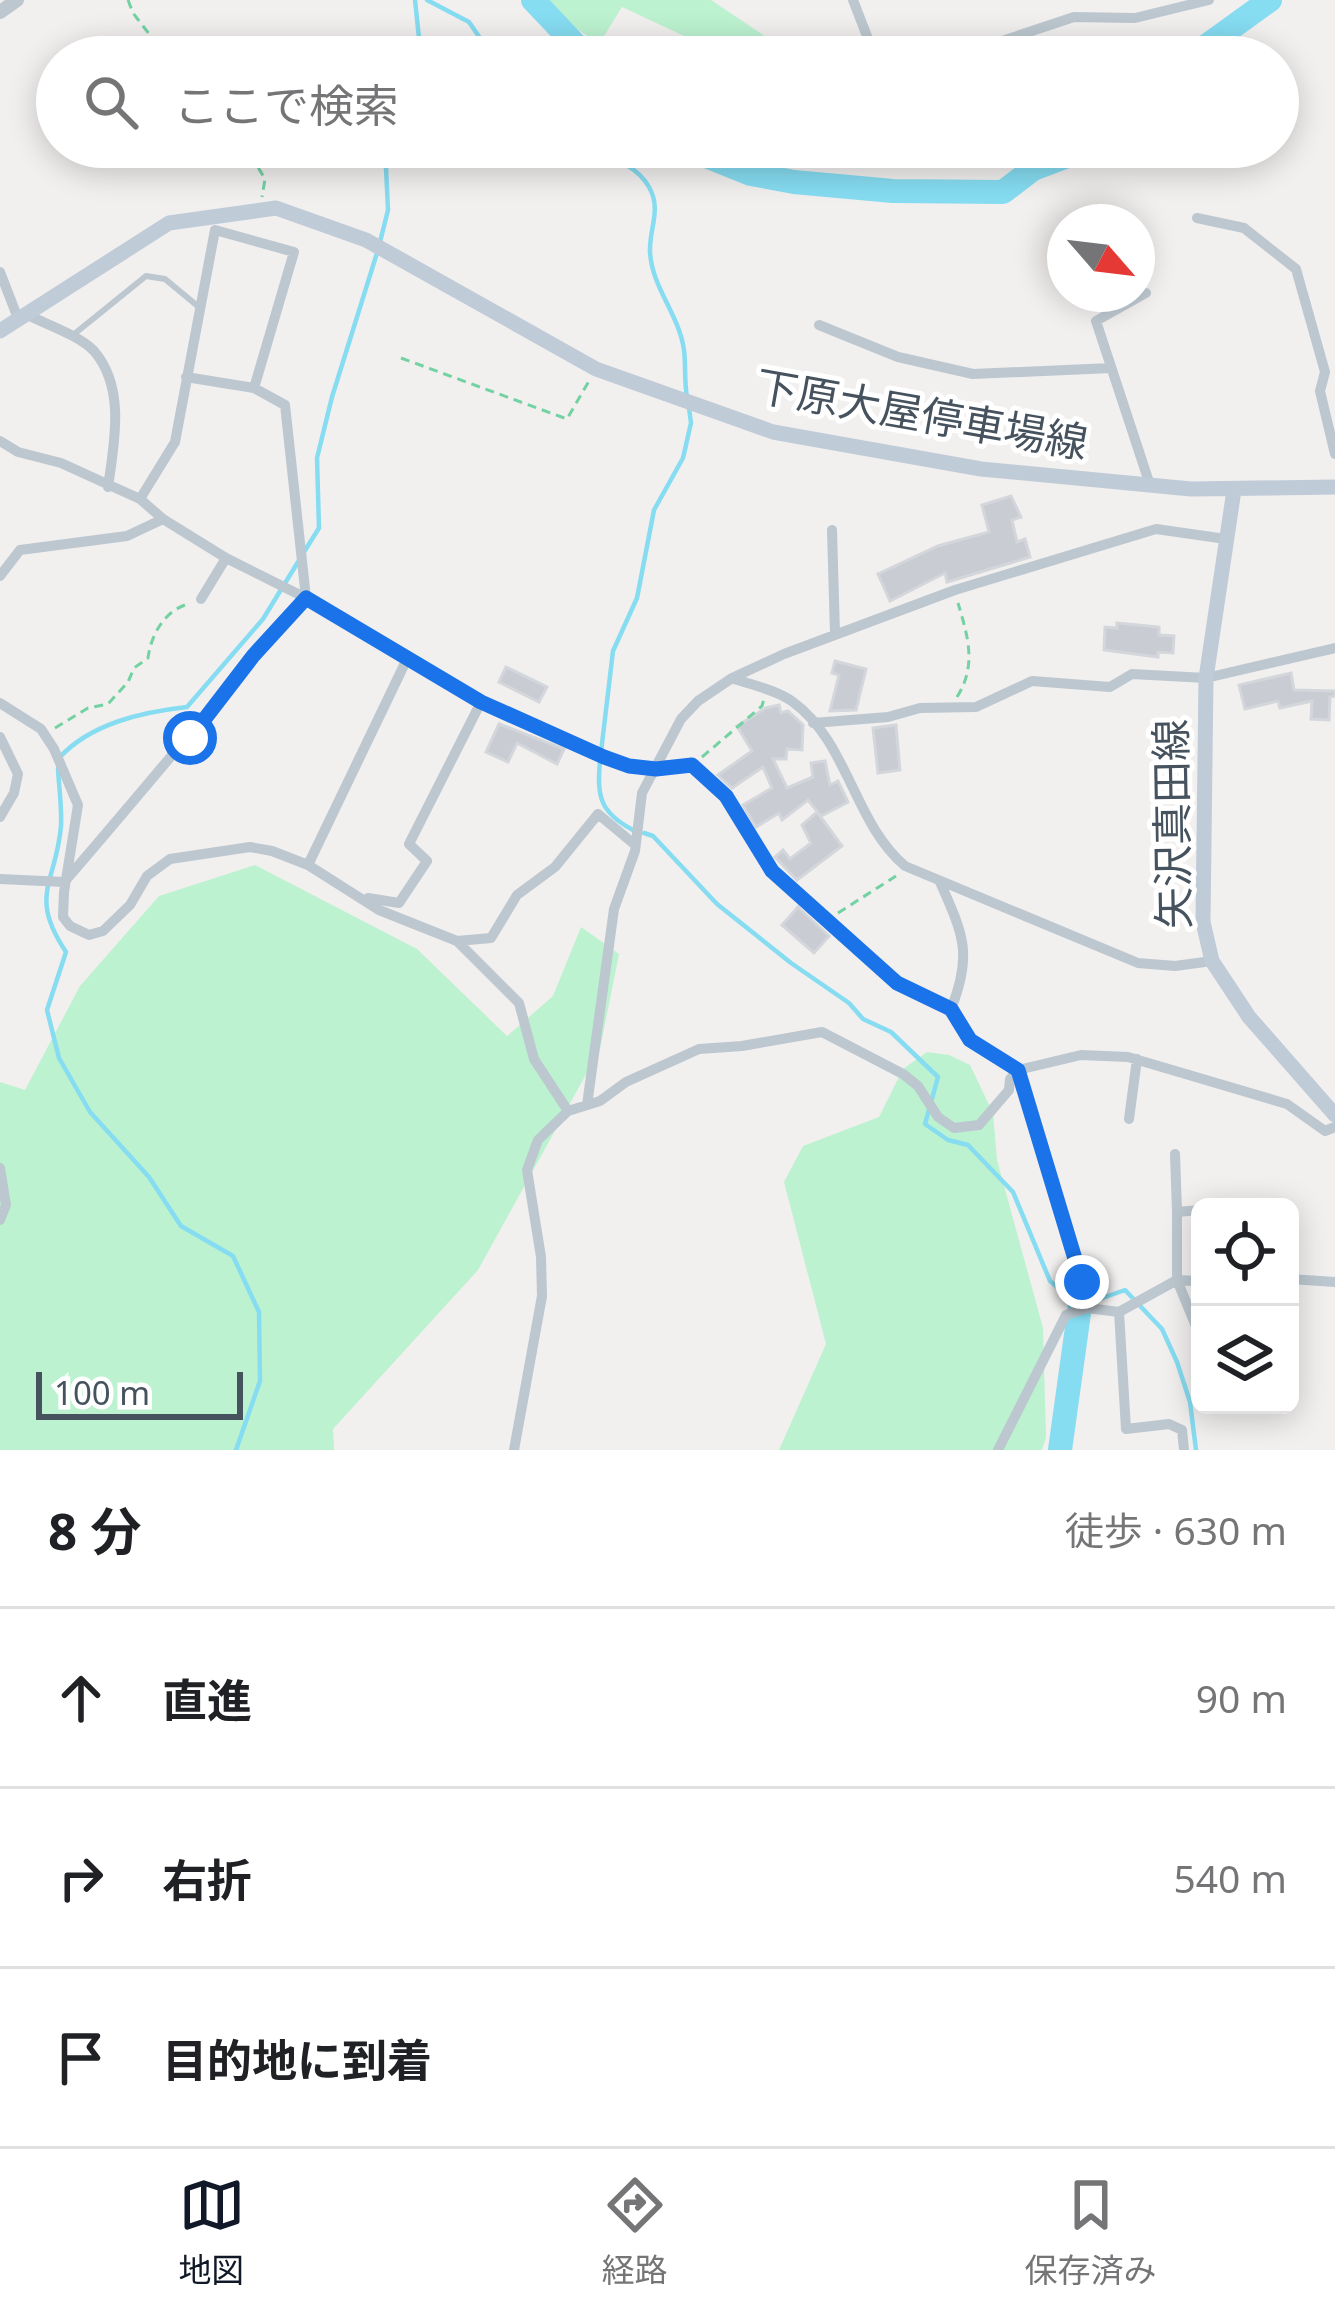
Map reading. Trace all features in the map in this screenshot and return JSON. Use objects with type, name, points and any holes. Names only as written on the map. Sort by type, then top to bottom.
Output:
[{"type":"main road","name":"下原大屋停車場線","points":[[0,331],[169,223],[275,208],[370,243],[596,370],[796,436],[981,469],[1150,485],[1234,490],[1335,487]]},
{"type":"main road","name":"矢沢真田線","points":[[1234,490],[1206,678],[1203,922],[1212,961],[1249,1017],[1335,1115]]},
{"type":"street","points":[[0,12],[16,0]]},
{"type":"street","points":[[853,0],[867,36]]},
{"type":"street","points":[[1017,36],[1074,17],[1135,18],[1209,0]]},
{"type":"street","points":[[1197,218],[1244,228],[1296,268],[1325,372],[1320,391],[1335,454]]},
{"type":"street","points":[[140,499],[175,442],[215,230],[294,252],[254,388]]},
{"type":"street","points":[[0,272],[23,318],[92,349],[104,368],[115,403],[108,487]]},
{"type":"street","points":[[1112,312],[1096,321],[1150,485]]},
{"type":"street","points":[[819,325],[898,356],[973,374],[1111,368]]},
{"type":"street","points":[[64,882],[306,598],[285,405],[254,388],[186,377]]},
{"type":"street","points":[[0,441],[140,499],[226,558],[306,598],[481,702],[629,766],[692,765],[726,796],[772,871],[897,983],[951,1009],[970,1040],[1018,1070],[1087,1309]]},
{"type":"street","points":[[0,575],[20,550],[127,536],[163,519]]},
{"type":"street","points":[[832,530],[835,634]]},
{"type":"street","points":[[587,1106],[614,909],[634,844],[641,793],[681,719],[698,701],[732,678],[955,590],[1156,530],[1226,539]]},
{"type":"street","points":[[201,599],[226,558]]},
{"type":"street","points":[[813,723],[920,708],[976,707],[1033,681],[1110,687],[1132,674],[1206,678],[1335,648]]},
{"type":"street","points":[[308,865],[407,659]]},
{"type":"street","points":[[732,678],[790,699],[813,723],[882,842],[905,866],[1138,963],[1175,966],[1212,961]]},
{"type":"street","points":[[361,897],[399,903],[422,870],[427,861],[409,844],[481,702]]},
{"type":"street","points":[[0,704],[40,730],[78,805],[64,882],[64,917],[70,926],[89,934],[112,924],[147,876],[170,860],[250,847],[308,865],[379,910],[457,941],[519,1003],[534,1059],[568,1111]]},
{"type":"street","points":[[0,737],[18,774],[14,793],[0,817]]},
{"type":"street","points":[[457,941],[491,938],[517,895],[555,867],[598,814],[634,844]]},
{"type":"street","points":[[0,879],[64,882]]},
{"type":"street","points":[[940,882],[965,946],[966,968],[951,1009]]},
{"type":"street","points":[[514,1450],[542,1296],[527,1169],[538,1140],[568,1111],[587,1106],[626,1082],[699,1049],[822,1032],[903,1074],[954,1128],[979,1124],[1009,1090],[1010,1079],[1018,1070],[1081,1055],[1137,1059],[1287,1104],[1325,1130],[1335,1127]]},
{"type":"street","points":[[1129,1119],[1137,1059]]},
{"type":"street","points":[[1009,1090],[1023,1088]]},
{"type":"street","points":[[1175,1154],[1177,1280],[1191,1314]]},
{"type":"street","points":[[0,1168],[6,1205],[0,1220]]},
{"type":"street","points":[[1177,1211],[1191,1210]]},
{"type":"street","points":[[998,1450],[1066,1316],[1087,1309],[1119,1312],[1177,1280],[1191,1281]]},
{"type":"street","points":[[1299,1280],[1335,1282]]},
{"type":"street","points":[[1119,1312],[1126,1429],[1169,1424],[1182,1430],[1184,1450]]},
{"type":"lane","points":[[71,337],[146,276],[165,280],[200,308]]},
{"type":"path","points":[[128,0],[150,36]]},
{"type":"path","points":[[259,168],[265,179],[259,210]]},
{"type":"path","points":[[401,358],[567,419],[596,370]]},
{"type":"path","points":[[950,708],[962,689],[971,648],[955,590]]},
{"type":"path","points":[[46,738],[88,708],[108,704],[134,668],[148,658],[151,636],[178,607],[201,599]]},
{"type":"path","points":[[692,765],[762,706],[767,692]]},
{"type":"path","points":[[828,920],[905,866]]},
{"type":"green space","points":[[535,0],[711,0],[765,36],[684,36],[622,7],[604,36],[587,36]]},
{"type":"green space","points":[[255,865],[417,949],[507,1036],[553,996],[581,927],[619,954],[600,1049],[478,1270],[333,1429],[334,1450],[0,1450],[0,1082],[25,1090],[80,986],[159,896]]},
{"type":"green space","points":[[927,1052],[970,1065],[993,1113],[997,1160],[1043,1328],[1046,1437],[1042,1450],[779,1450],[826,1344],[784,1182],[803,1146],[879,1117],[903,1069]]},
{"type":"building","points":[[1011,496],[1021,517],[1012,520],[1017,542],[1025,539],[1030,557],[947,582],[945,573],[890,601],[878,574],[938,546],[989,532],[982,505]]},
{"type":"building","points":[[1117,623],[1159,627],[1159,635],[1174,636],[1173,653],[1158,652],[1158,657],[1104,650],[1105,627],[1117,628]]},
{"type":"building","points":[[835,661],[866,669],[856,710],[830,711],[839,675],[832,673]]},
{"type":"building","points":[[506,667],[547,687],[539,702],[499,682]]},
{"type":"building","points":[[1291,673],[1294,690],[1335,691],[1330,697],[1329,720],[1311,719],[1312,701],[1280,708],[1278,701],[1245,709],[1239,685]]},
{"type":"building","points":[[779,705],[781,713],[788,711],[803,725],[802,750],[787,749],[786,759],[773,759],[787,788],[813,777],[811,763],[825,761],[830,785],[838,781],[848,802],[821,816],[808,800],[782,820],[779,813],[756,827],[743,805],[772,788],[763,767],[732,788],[718,775],[752,751],[737,726]]},
{"type":"building","points":[[499,724],[564,749],[557,764],[517,743],[508,762],[486,752]]},
{"type":"building","points":[[896,725],[900,770],[878,773],[873,728]]},
{"type":"building","points":[[817,812],[842,846],[797,880],[775,857],[783,850],[790,859],[811,843],[802,825]]},
{"type":"building","points":[[798,907],[829,936],[814,953],[782,925]]},
{"type":"waterway","points":[[415,0],[419,36]]},
{"type":"waterway","points":[[427,0],[469,22],[479,36]]},
{"type":"waterway","points":[[533,0],[567,36]]},
{"type":"waterway","points":[[1220,36],[1270,0]]},
{"type":"waterway","points":[[380,242],[388,210],[386,168]]},
{"type":"waterway","points":[[630,168],[653,195],[652,265],[681,337],[687,397]]},
{"type":"waterway","points":[[736,168],[794,182],[893,191],[1003,192],[1036,168]]},
{"type":"waterway","points":[[304,552],[319,528],[317,458],[377,253]]},
{"type":"waterway","points":[[601,752],[613,651],[637,598],[654,510],[683,458],[691,423],[689,408]]},
{"type":"waterway","points":[[59,758],[102,728],[187,707],[263,619],[298,562]]},
{"type":"waterway","points":[[600,760],[603,802],[613,817],[633,830]]},
{"type":"waterway","points":[[58,769],[61,826],[46,902],[66,952],[47,1010],[59,1058],[90,1112],[149,1177],[181,1226],[233,1256],[259,1312],[260,1381],[236,1450]]},
{"type":"waterway","points":[[644,833],[653,836],[717,904],[849,1003],[863,1019],[891,1032],[938,1077],[925,1124],[948,1140],[968,1145],[1013,1192],[1050,1281],[1080,1306],[1125,1290],[1162,1329],[1190,1402],[1196,1450]]},
{"type":"waterway","points":[[1060,1450],[1080,1306]]},
{"type":"route","points":[[190,738],[253,656],[306,598],[481,702],[604,757],[656,769],[692,765],[726,796],[772,871],[897,983],[951,1009],[970,1040],[1018,1070],[1082,1282]]}]
